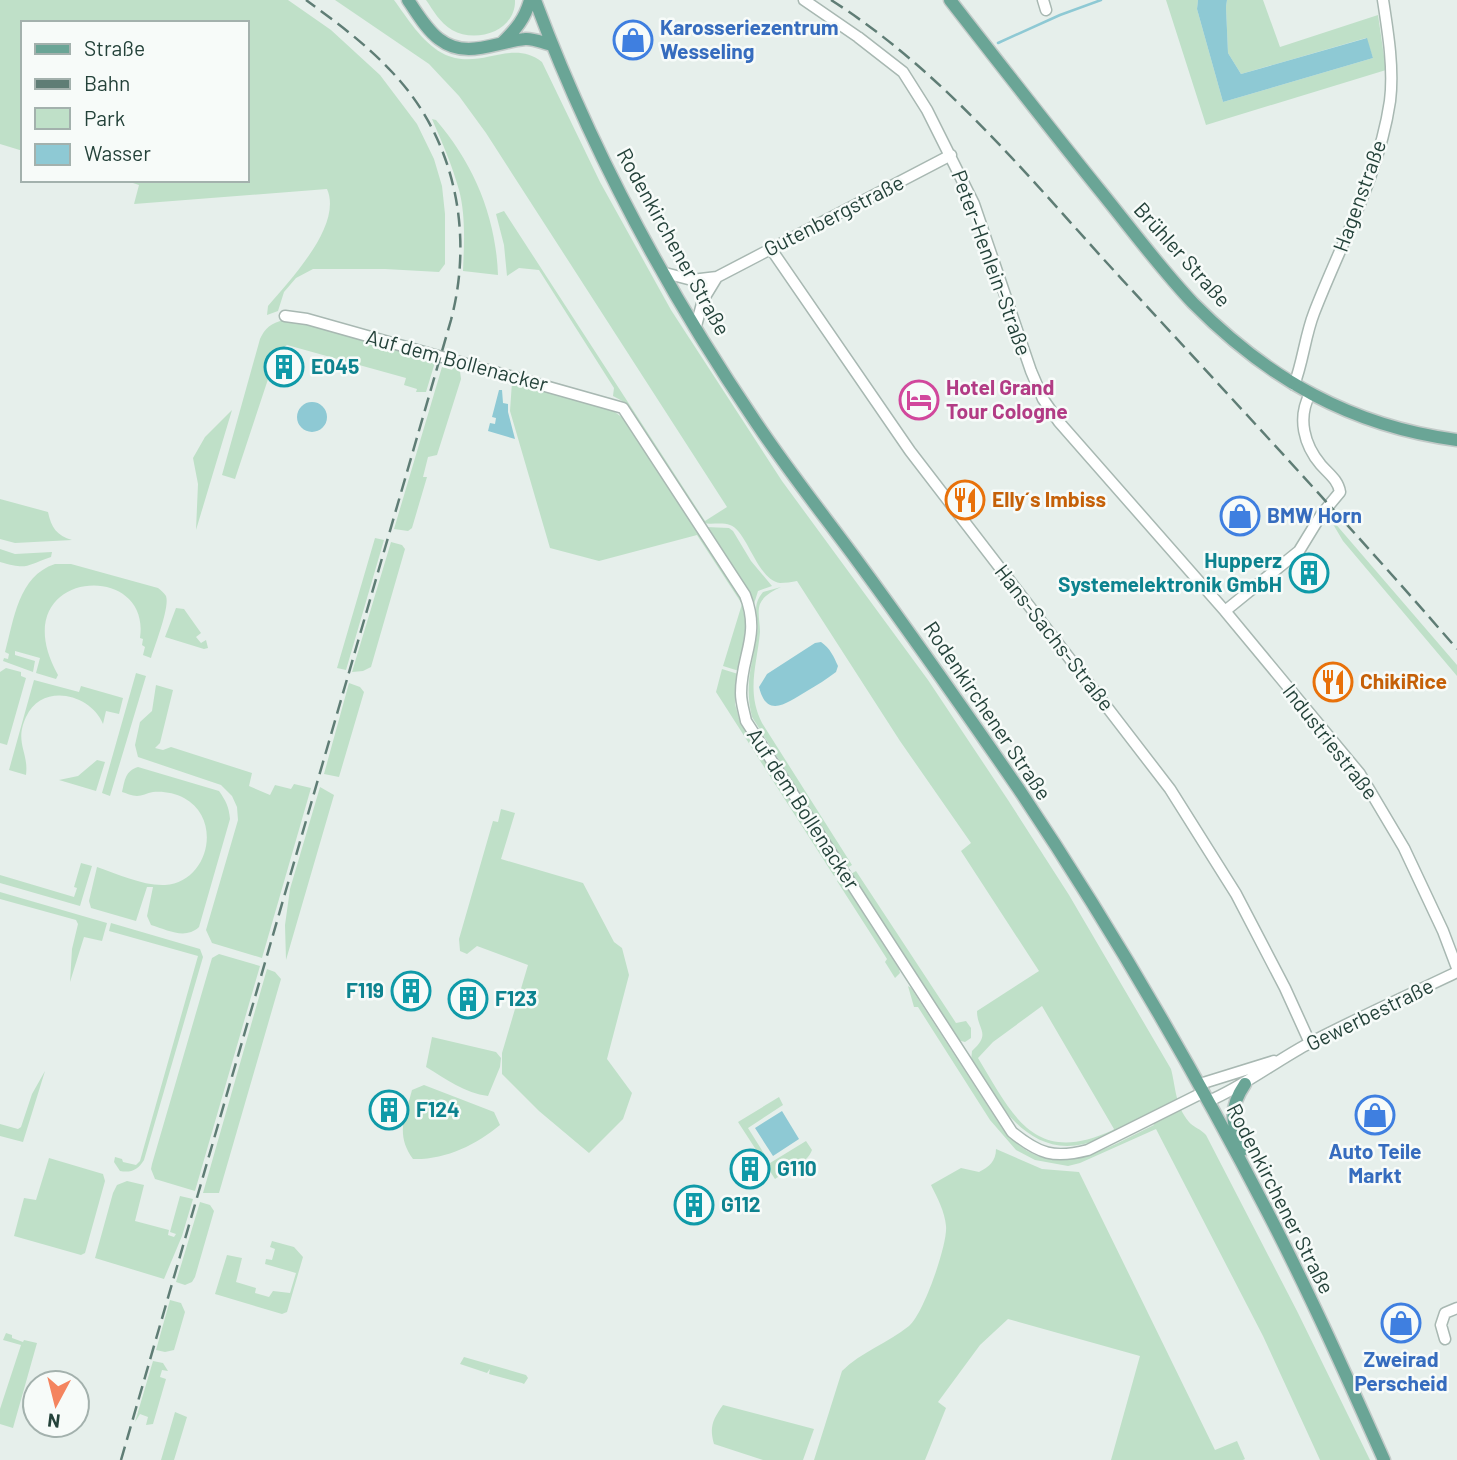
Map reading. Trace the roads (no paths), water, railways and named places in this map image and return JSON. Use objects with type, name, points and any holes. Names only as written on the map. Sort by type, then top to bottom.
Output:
[{"type":"main road","points":[[408,0],[426,26],[452,47],[484,49],[528,39],[552,45]]},
{"type":"main road","points":[[502,43],[520,25],[532,0]]},
{"type":"main road","name":"Rodenkirchener Straße","points":[[532,0],[612,176],[696,326],[755,421],[940,674],[1021,794],[1098,914],[1204,1093],[1325,1329],[1384,1460]]},
{"type":"main road","name":"Brühler Straße","points":[[950,0],[1130,228],[1193,303],[1245,349],[1294,385],[1355,416],[1391,427],[1457,440]]},
{"type":"main road","points":[[1245,1084],[1234,1104],[1232,1118],[1249,1177]]},
{"type":"street","name":"Peter-Henlein-Straße","points":[[804,0],[903,72],[951,155],[974,204],[1031,372],[1043,399],[1059,422],[1164,542]]},
{"type":"street","name":"Hagenstraße","points":[[1294,385],[1313,314],[1373,170],[1381,140],[1390,100],[1391,70],[1383,0]]},
{"type":"street","name":"Gutenbergstraße","points":[[717,277],[951,155]]},
{"type":"street","name":"Hans-Sachs-Straße","points":[[771,249],[910,452],[1170,789],[1237,894],[1310,1043]]},
{"type":"street","points":[[665,274],[692,280],[717,277]]},
{"type":"street","points":[[696,326],[703,300],[717,277]]},
{"type":"street","name":"Auf dem Bollenacker","points":[[285,316],[307,319],[623,408],[745,595],[751,610],[753,625],[741,690],[746,720],[1012,1132],[1030,1147],[1053,1155],[1069,1155],[1088,1150],[1204,1093]]},
{"type":"street","points":[[1225,611],[1299,551],[1321,515],[1340,492],[1336,481],[1319,463],[1306,441],[1302,420],[1304,406],[1310,394]]},
{"type":"street","name":"Industriestraße","points":[[1164,542],[1360,774],[1404,848],[1443,931],[1457,970]]},
{"type":"street","name":"Gewerbestraße","points":[[1204,1093],[1283,1058],[1457,970]]},
{"type":"street","name":"Gewerbestraße","points":[[1204,1093],[1245,1084],[1283,1058]]},
{"type":"street","points":[[1445,1339],[1441,1325],[1445,1314],[1457,1308]]},
{"type":"water","points":[[1198,0],[1227,0],[1228,53],[1241,74],[1367,38],[1373,58],[1223,102],[1197,9]]},
{"type":"water","points":[[499,390],[502,390],[503,403],[508,404],[515,439],[488,431],[490,423],[495,424],[496,418],[492,417]]},
{"type":"water","points":[[312,402],[318,403],[326,411],[326,423],[318,431],[312,432],[306,431],[298,423],[297,417],[298,411],[306,403]]},
{"type":"water","points":[[821,642],[835,659],[838,666],[836,672],[786,703],[773,706],[767,703],[759,687],[767,674],[815,643]]},
{"type":"water","points":[[782,1111],[799,1139],[773,1156],[755,1128]]},
{"type":"waterway","points":[[998,43],[1101,0]]},
{"type":"railway","points":[[121,1460],[451,320],[458,287],[459,221],[454,188],[431,126],[414,98],[392,72],[351,34],[306,0]]},
{"type":"railway","points":[[831,0],[911,60],[984,128],[1457,649]]},
{"type":"place","name":"Karosseriezentrum Wesseling","points":[[633,40]]},
{"type":"place","name":"E045","points":[[284,367]]},
{"type":"place","name":"Hotel Grand Tour Cologne","points":[[919,400]]},
{"type":"place","name":"Elly´s Imbiss","points":[[965,500]]},
{"type":"place","name":"BMW Horn","points":[[1240,516]]},
{"type":"place","name":"Hupperz Systemelektronik GmbH","points":[[1309,573]]},
{"type":"place","name":"ChikiRice","points":[[1333,682]]},
{"type":"place","name":"F119","points":[[411,991]]},
{"type":"place","name":"F123","points":[[468,999]]},
{"type":"place","name":"F124","points":[[389,1110]]},
{"type":"place","name":"Auto Teile Markt","points":[[1375,1115]]},
{"type":"place","name":"G110","points":[[750,1169]]},
{"type":"place","name":"G112","points":[[694,1205]]},
{"type":"place","name":"Zweirad Perscheid","points":[[1401,1323]]}]
